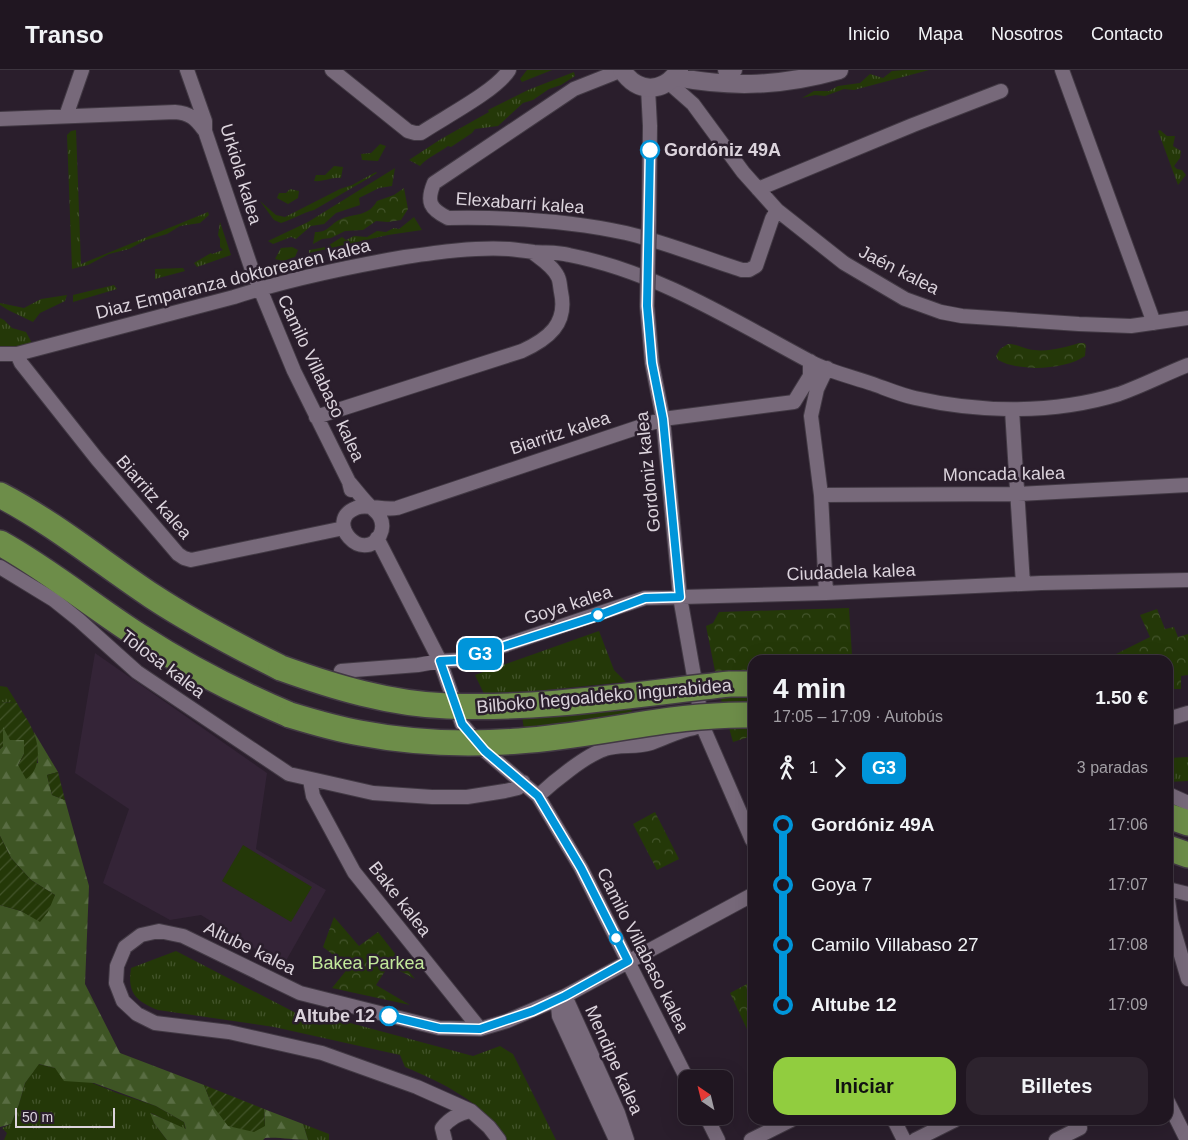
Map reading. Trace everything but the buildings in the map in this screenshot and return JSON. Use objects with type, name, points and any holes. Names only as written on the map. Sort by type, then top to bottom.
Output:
[{"type":"highway","name":"Bilboko hegoaldeko ingurabidea","points":[[0,495],[61,530],[151,596],[229,642],[281,668],[363,694],[445,706],[499,707],[548,704],[730,684],[748,684]]},
{"type":"highway","name":"Bilboko hegoaldeko ingurabidea","points":[[0,543],[22,555],[141,637],[210,678],[290,715],[360,733],[434,742],[520,741],[690,719],[748,715]]},
{"type":"highway","points":[[1173,818],[1188,823]]},
{"type":"highway","points":[[1173,850],[1188,855]]},
{"type":"street","points":[[66,116],[82,70]]},
{"type":"street","name":"Urkiola kalea","points":[[187,70],[205,121],[205,130],[251,267],[260,288]]},
{"type":"street","points":[[332,70],[408,131],[415,134],[421,133],[487,91],[505,76],[509,70]]},
{"type":"street","points":[[622,70],[632,82],[648,88],[658,87],[674,76],[720,83],[758,85],[794,80],[839,70]]},
{"type":"street","name":"Elexabarri kalea","points":[[622,70],[574,89],[434,183],[429,198],[431,204],[437,212],[448,218],[561,222],[628,233],[742,270],[749,270],[756,266],[777,210]]},
{"type":"street","points":[[727,70],[734,70]]},
{"type":"street","points":[[1062,70],[1154,323]]},
{"type":"street","name":"Jaén kalea","points":[[674,76],[758,189],[777,210],[844,262],[905,299],[942,312],[962,316],[1079,324],[1130,326],[1188,318]]},
{"type":"street","points":[[175,112],[182,108],[193,88]]},
{"type":"street","name":"Gordoniz kalea","points":[[648,88],[650,126],[647,306],[652,363],[663,419],[680,597],[703,727],[748,831]]},
{"type":"street","points":[[758,189],[1001,91]]},
{"type":"street","points":[[0,119],[175,112],[186,113],[192,116],[205,130]]},
{"type":"street","name":"Diaz Emparanza doktorearen kalea","points":[[0,354],[17,354],[347,266],[428,254],[500,249],[567,254],[608,265],[667,287],[736,320],[810,361],[914,398],[977,408],[1012,410],[1075,404],[1119,394],[1188,365]]},
{"type":"street","points":[[316,417],[522,351],[537,344],[551,333],[559,322],[564,306],[558,276],[532,252]]},
{"type":"street","name":"Camilo Villabaso kalea","points":[[260,288],[294,371],[349,482]]},
{"type":"street","name":"Biarritz kalea","points":[[17,354],[21,363],[97,459],[178,554],[184,558],[191,560],[344,528]]},
{"type":"street","points":[[810,361],[810,376],[794,402],[803,406],[811,416]]},
{"type":"street","points":[[826,593],[821,495],[811,416],[817,389],[827,368]]},
{"type":"street","name":"Biarritz kalea","points":[[372,508],[389,510],[397,508],[663,419],[794,402]]},
{"type":"street","points":[[1012,410],[1023,584]]},
{"type":"street","points":[[349,482],[356,508]]},
{"type":"street","points":[[349,482],[380,516],[382,522],[382,528],[377,538],[372,542],[360,545],[349,539],[344,528],[346,516],[361,506],[372,508]]},
{"type":"street","name":"Moncada kalea","points":[[821,495],[1018,494],[1188,485]]},
{"type":"street","name":"Camilo Villabaso kalea","points":[[377,538],[440,661],[462,724],[485,751],[538,796],[581,868],[682,1070]]},
{"type":"street","name":"Tolosa kalea","points":[[0,567],[54,600],[137,672],[289,774],[373,793],[432,797],[467,797],[495,793],[518,788],[523,782]]},
{"type":"street","name":"Ciudadela kalea","points":[[680,597],[826,593],[1023,584],[1188,580]]},
{"type":"street","name":"Goya kalea","points":[[341,671],[461,660],[597,616],[645,598],[680,597]]},
{"type":"street","points":[[1173,718],[1188,713]]},
{"type":"street","points":[[538,796],[582,762],[605,749],[649,744],[684,730],[703,727]]},
{"type":"street","name":"Bake kalea","points":[[310,780],[313,796],[354,872],[480,1029]]},
{"type":"street","points":[[1173,796],[1188,803]]},
{"type":"street","points":[[1173,890],[1188,894]]},
{"type":"street","points":[[562,997],[748,897]]},
{"type":"street","points":[[1173,924],[1188,979]]},
{"type":"street","name":"Altube kalea","points":[[499,1140],[489,1127],[471,1111],[417,1087],[322,1053],[229,1032],[155,1023],[137,1014],[123,1001],[116,983],[117,966],[125,947],[141,935],[159,931],[183,936],[300,993],[439,1028],[480,1029],[533,1011],[562,997]]},
{"type":"street","name":"Mendipe kalea","points":[[562,997],[558,1006],[559,1016],[616,1140]]},
{"type":"street","name":"Mendipe kalea","points":[[562,997],[618,1113],[627,1140]]},
{"type":"street","points":[[445,1140],[442,1128],[450,1119],[471,1111]]},
{"type":"street","points":[[1173,1112],[1187,1140]]},
{"type":"street","points":[[710,1125],[718,1140]]},
{"type":"street","points":[[751,1140],[781,1125]]},
{"type":"street","points":[[896,1125],[904,1140]]},
{"type":"street","points":[[915,1140],[945,1125]]},
{"type":"street","points":[[1056,1140],[1081,1129]]},
{"type":"shaded area","points":[[95,653],[267,773],[256,849],[326,890],[283,966],[201,915],[170,920],[103,883],[129,809],[75,773]]},
{"type":"green space","points":[[527,70],[552,70],[522,82],[520,79]]},
{"type":"green space","points":[[929,70],[854,90],[844,89],[825,96],[815,95],[802,98],[814,91],[829,91],[838,86],[860,83],[870,74],[883,78],[892,71]]},
{"type":"green space","points":[[574,72],[575,76],[561,85],[549,89],[533,100],[523,103],[498,126],[475,129],[472,133],[451,147],[448,146],[420,166],[409,160],[441,139],[489,112],[488,110],[528,90]]},
{"type":"green space","points":[[76,130],[81,264],[208,212],[209,215],[200,223],[180,226],[167,234],[146,240],[129,249],[109,254],[88,265],[72,269],[67,135],[71,131]]},
{"type":"green space","points":[[1160,130],[1167,136],[1175,136],[1173,146],[1181,151],[1180,158],[1174,166],[1182,170],[1186,175],[1178,185],[1158,131]]},
{"type":"green space","points":[[380,144],[386,146],[378,161],[362,160],[361,154],[371,153]]},
{"type":"green space","points":[[334,166],[343,167],[341,178],[314,181],[316,175],[325,175]]},
{"type":"green space","points":[[395,168],[392,186],[379,188],[359,198],[360,205],[336,213],[324,224],[311,226],[296,239],[291,237],[273,244],[268,241],[308,222]]},
{"type":"green space","points":[[376,172],[314,210],[281,223],[274,220],[260,201],[276,215],[285,217]]},
{"type":"green space","points":[[404,188],[408,209],[401,220],[376,221],[363,230],[345,231],[313,244],[315,232],[326,230],[339,220],[365,212],[377,201],[394,195]]},
{"type":"green space","points":[[290,189],[299,191],[298,198],[288,204],[277,198],[279,193],[286,193]]},
{"type":"green space","points":[[414,217],[422,230],[388,235],[309,253],[309,250],[326,247],[342,237],[346,240],[354,236],[367,237],[377,231],[386,232],[394,228],[399,229]]},
{"type":"green space","points":[[220,222],[231,255],[197,267],[194,263],[211,253],[223,250],[220,247],[218,235]]},
{"type":"green space","points":[[292,247],[298,250],[295,257],[283,261],[275,259],[281,248]]},
{"type":"green space","points":[[183,268],[185,271],[155,279],[155,269]]},
{"type":"green space","points":[[114,285],[117,289],[73,302],[73,295]]},
{"type":"green space","points":[[67,295],[65,301],[40,313],[33,322],[0,305],[0,303],[24,308],[41,299]]},
{"type":"green space","points":[[0,318],[12,328],[26,332],[33,345],[0,349]]},
{"type":"green space","points":[[1079,343],[1086,345],[1085,356],[1076,361],[1054,367],[1029,368],[1007,364],[998,360],[996,356],[1000,349],[1008,344],[1028,349],[1047,350]]},
{"type":"green space","points":[[849,608],[852,655],[748,655],[748,737],[733,742],[720,696],[706,626],[713,623],[719,612]]},
{"type":"green space","points":[[1157,609],[1165,629],[1174,627],[1178,637],[1188,634],[1188,675],[1181,676],[1181,689],[1173,689],[1173,655],[1114,655],[1150,637],[1140,615]]},
{"type":"green space","points":[[599,631],[614,670],[626,682],[485,696],[475,675]]},
{"type":"green space","points":[[0,686],[7,687],[17,703],[0,702]]},
{"type":"green space","points":[[629,694],[634,726],[526,742],[521,710]]},
{"type":"green space","points":[[0,702],[17,703],[30,724],[35,737],[38,750],[37,764],[31,775],[26,779],[18,765],[24,754],[24,740],[10,740],[3,727],[3,746],[0,749]]},
{"type":"green space","points":[[3,726],[24,740],[24,754],[18,765],[38,763],[34,732],[58,772],[47,775],[52,795],[65,800],[89,886],[85,984],[120,1053],[204,1085],[212,1105],[265,1126],[264,1109],[303,1124],[308,1140],[265,1138],[263,1140],[167,1140],[154,1123],[150,1113],[186,1129],[184,1122],[156,1106],[94,1083],[64,1081],[55,1068],[39,1064],[25,1083],[11,1124],[0,1127],[0,905],[21,911],[40,921],[55,895],[31,880],[11,858],[0,836],[0,749],[3,746]]},
{"type":"green space","points":[[1188,757],[1188,781],[1173,782],[1173,758]]},
{"type":"green space","points":[[58,772],[65,800],[52,795],[47,775]]},
{"type":"green space","points":[[655,812],[679,859],[657,870],[633,824]]},
{"type":"green space","points":[[0,836],[11,858],[31,880],[55,895],[48,912],[40,922],[21,911],[0,905]]},
{"type":"green space","points":[[243,845],[312,887],[291,922],[222,881]]},
{"type":"green space","name":"Bakea Parkea","points":[[334,917],[359,946],[378,932],[415,979],[389,965],[376,985],[410,1005],[332,988],[349,967],[323,947]]},
{"type":"green space","points":[[176,951],[319,1025],[339,1020],[473,1056],[500,1046],[513,1054],[556,1140],[506,1140],[487,1115],[475,1105],[448,1087],[405,1067],[400,1055],[274,1027],[158,1010],[150,1007],[139,999],[132,990],[130,984],[131,968]]},
{"type":"green space","points":[[747,984],[748,1031],[730,993]]},
{"type":"green space","points":[[38,1064],[55,1068],[117,1093],[156,1106],[184,1122],[186,1130],[151,1113],[154,1123],[167,1140],[4,1140],[7,1133],[2,1128],[11,1124],[25,1083]]},
{"type":"green space","points":[[204,1085],[264,1109],[265,1126],[254,1132],[228,1126],[212,1105]]},
{"type":"green space","points":[[303,1124],[329,1134],[329,1140],[308,1140]]},
{"type":"bus line","name":"G3","points":[[389,1016],[439,1028],[480,1029],[533,1011],[565,996],[628,961],[581,868],[538,796],[485,751],[462,724],[440,661],[461,660],[597,616],[645,598],[680,597],[663,419],[652,363],[647,306],[650,150]]},
{"type":"place","name":"Gordóniz 49A","points":[[650,150]]},
{"type":"place","name":"Altube 12","points":[[389,1016]]}]
